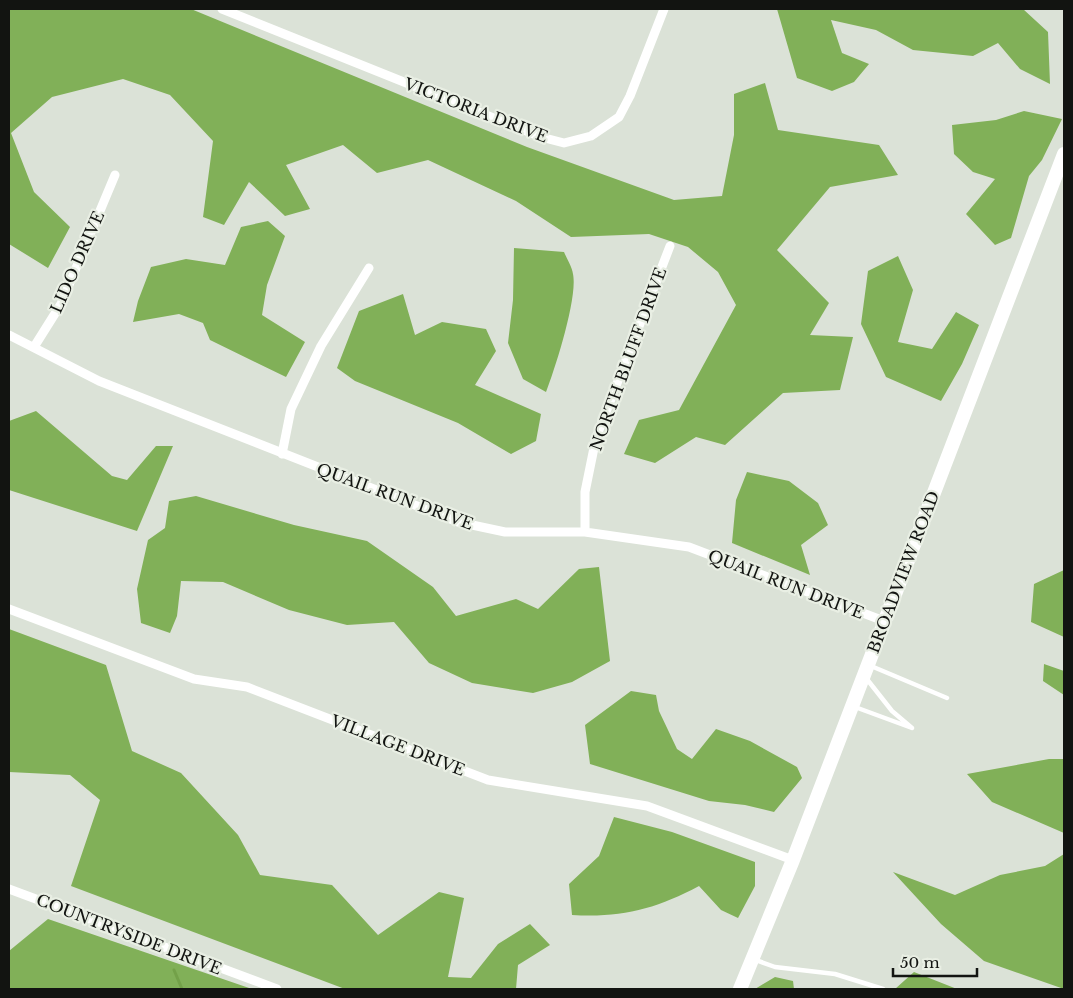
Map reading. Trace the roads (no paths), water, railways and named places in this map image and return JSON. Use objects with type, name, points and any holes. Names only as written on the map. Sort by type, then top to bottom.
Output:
[{"type":"main road","name":"BROADVIEW ROAD","points":[[740,989],[792,860],[1064,154]]},
{"type":"street","name":"VICTORIA DRIVE","points":[[222,9],[541,137],[564,143],[591,136],[619,117],[630,96],[664,9]]},
{"type":"street","name":"LIDO DRIVE","points":[[34,347],[61,304],[115,175]]},
{"type":"street","name":"NORTH BLUFF DRIVE","points":[[585,532],[585,492],[596,438],[670,246]]},
{"type":"street","points":[[282,454],[291,409],[321,346],[368,268]]},
{"type":"street","name":"QUAIL RUN DRIVE","points":[[9,334],[99,381],[458,522],[505,532],[585,532],[689,547],[884,620]]},
{"type":"street","name":"VILLAGE DRIVE","points":[[9,609],[194,679],[246,688],[488,780],[647,806],[792,860]]},
{"type":"street","name":"COUNTRYSIDE DRIVE","points":[[9,889],[277,989]]},
{"type":"lane","points":[[865,669],[946,698]]},
{"type":"lane","points":[[852,705],[912,728],[892,711],[865,669]]},
{"type":"lane","points":[[752,958],[775,967],[835,974],[883,989]]},
{"type":"waterway","points":[[174,970],[182,989]]}]
